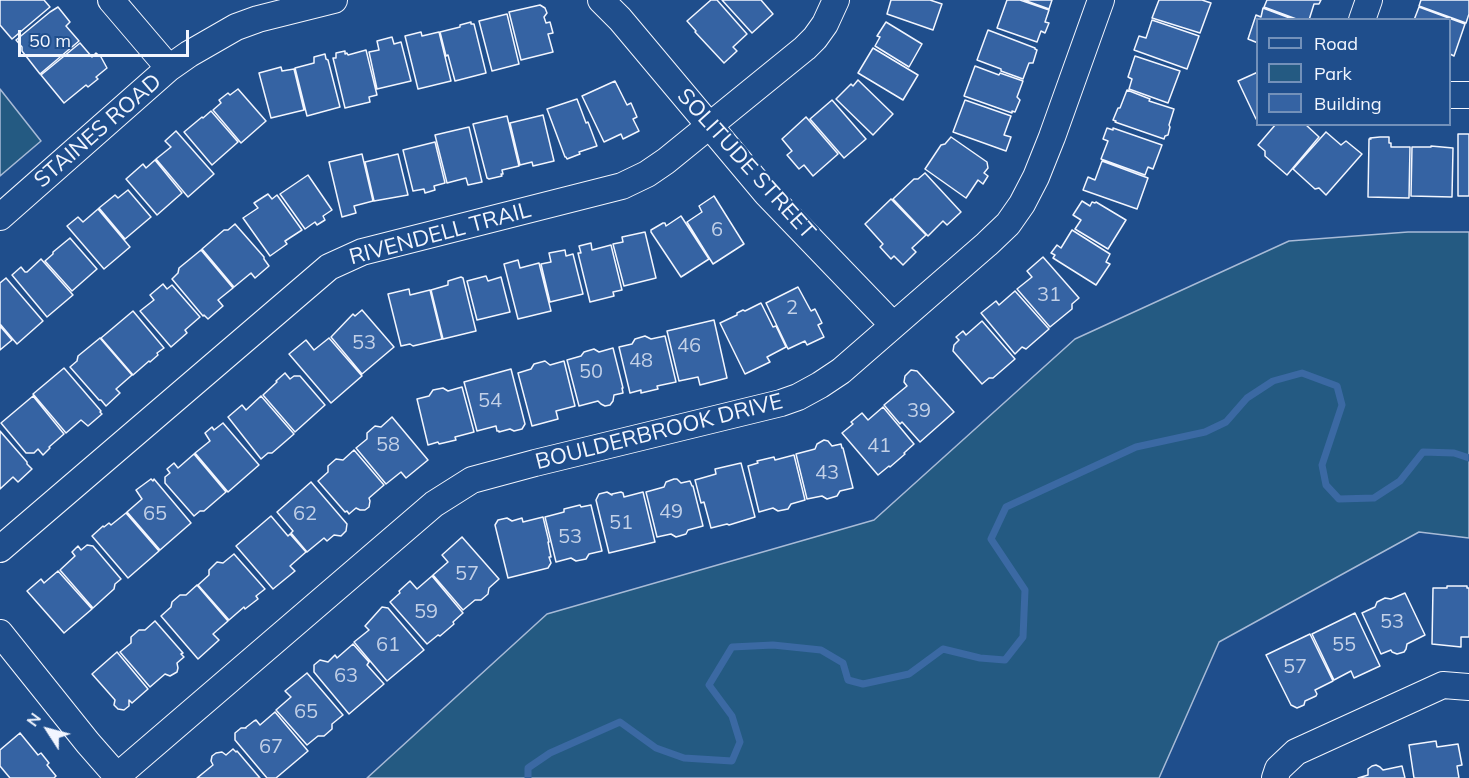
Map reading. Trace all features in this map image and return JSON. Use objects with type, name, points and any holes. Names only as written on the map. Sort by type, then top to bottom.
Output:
[{"type":"street","points":[[111,0],[169,68]]},
{"type":"street","name":"STAINES ROAD","points":[[0,217],[169,68],[189,54],[236,27],[258,19],[334,0]]},
{"type":"street","name":"SOLITUDE STREET","points":[[602,0],[765,193],[894,325]]},
{"type":"street","name":"RIVENDELL TRAIL","points":[[0,549],[329,267],[362,252],[622,186],[647,174],[805,48],[825,24],[836,0]]},
{"type":"street","name":"BOULDERBROOK DRIVE","points":[[116,777],[435,504],[463,485],[492,474],[781,403],[798,397],[841,371],[1008,224],[1036,177],[1101,0]]},
{"type":"street","points":[[1363,18],[1369,0]]},
{"type":"street","points":[[1451,95],[1469,95]]},
{"type":"street","points":[[0,633],[116,777]]},
{"type":"street","points":[[1275,778],[1278,769],[1296,752],[1443,686],[1469,687]]},
{"type":"green space","points":[[0,89],[41,141],[0,176]]},
{"type":"green space","points":[[1408,232],[1469,232],[1469,538],[1419,532],[1219,642],[1159,778],[367,778],[547,614],[874,520],[1075,339],[1289,241]]},
{"type":"building","points":[[0,0],[44,0],[50,7],[12,39],[0,25]]},
{"type":"building","points":[[711,0],[717,0],[747,34],[733,47],[737,51],[724,63],[687,21]]},
{"type":"building","points":[[722,0],[761,0],[773,14],[752,33]]},
{"type":"building","points":[[891,0],[930,0],[942,4],[933,30],[887,14]]},
{"type":"building","points":[[1007,0],[1020,0],[1049,10],[1045,22],[1049,23],[1045,33],[1041,31],[1037,42],[997,28]]},
{"type":"building","points":[[1024,0],[1052,0],[1049,9]]},
{"type":"building","points":[[1159,0],[1202,0],[1211,3],[1200,33],[1152,18]]},
{"type":"building","points":[[1267,0],[1321,0],[1319,4],[1314,4],[1310,18],[1294,18],[1264,7]]},
{"type":"building","points":[[1421,0],[1469,0],[1469,14],[1466,23],[1419,6]]},
{"type":"building","points":[[540,5],[547,13],[544,17],[546,23],[550,22],[553,33],[548,34],[553,52],[521,60],[509,12]]},
{"type":"building","points":[[58,7],[70,22],[66,26],[79,41],[40,74],[16,40]]},
{"type":"building","points":[[1419,7],[1449,18],[1415,18]]},
{"type":"building","points":[[1263,8],[1290,18],[1256,18],[1256,42],[1248,39],[1256,15],[1261,17]]},
{"type":"building","points":[[507,14],[519,64],[492,71],[479,21]]},
{"type":"building","points":[[1451,19],[1465,24],[1454,56],[1451,54]]},
{"type":"building","points":[[1152,20],[1199,36],[1187,69],[1134,50],[1139,36],[1146,38]]},
{"type":"building","points":[[471,22],[474,24],[486,73],[455,81],[440,32]]},
{"type":"building","points":[[886,22],[922,44],[909,67],[875,46],[880,37],[877,36]]},
{"type":"building","points":[[988,30],[1037,50],[1033,63],[1029,63],[1023,79],[977,60]]},
{"type":"building","points":[[421,32],[422,36],[439,32],[451,81],[418,89],[405,36]]},
{"type":"building","points":[[392,37],[394,44],[401,42],[411,81],[377,89],[369,52],[379,50],[377,41]]},
{"type":"building","points":[[80,43],[92,57],[96,53],[101,57],[107,68],[96,77],[98,79],[88,87],[86,85],[64,103],[41,75]]},
{"type":"building","points":[[873,48],[918,75],[903,100],[858,73]]},
{"type":"building","points":[[366,50],[377,95],[369,97],[370,102],[345,108],[333,58],[336,58],[336,53],[345,51],[348,55]]},
{"type":"building","points":[[325,54],[340,107],[307,116],[295,68],[314,63],[314,57]]},
{"type":"building","points":[[1135,56],[1180,71],[1168,103],[1129,89],[1132,79],[1128,77]]},
{"type":"building","points":[[975,66],[1023,81],[1017,97],[1020,100],[1015,112],[1012,111],[1012,113],[964,96]]},
{"type":"building","points":[[281,67],[282,71],[294,69],[304,110],[271,118],[259,73]]},
{"type":"building","points":[[1256,73],[1256,119],[1238,81]]},
{"type":"building","points":[[858,80],[893,114],[873,135],[836,99]]},
{"type":"building","points":[[615,81],[627,105],[631,103],[637,117],[633,119],[639,131],[623,139],[621,134],[604,142],[582,96]]},
{"type":"building","points":[[238,89],[266,121],[241,143],[213,110],[221,103],[219,100]]},
{"type":"building","points":[[1127,90],[1150,99],[1149,101],[1174,109],[1168,135],[1164,139],[1113,120]]},
{"type":"building","points":[[577,99],[597,146],[567,159],[547,109]]},
{"type":"building","points":[[832,100],[866,139],[844,158],[810,119]]},
{"type":"building","points":[[965,100],[1011,116],[1004,135],[1011,137],[1006,151],[953,132]]},
{"type":"building","points":[[211,111],[238,142],[212,165],[184,132]]},
{"type":"building","points":[[543,115],[554,161],[533,166],[532,162],[520,165],[510,123]]},
{"type":"building","points":[[507,116],[519,166],[502,170],[502,176],[489,179],[473,124]]},
{"type":"building","points":[[806,117],[838,154],[813,176],[804,165],[799,169],[787,155],[792,151],[782,139]]},
{"type":"building","points":[[1274,126],[1307,126],[1319,137],[1287,175],[1265,156],[1265,151],[1258,145]]},
{"type":"building","points":[[469,127],[482,182],[468,185],[466,178],[447,183],[435,135]]},
{"type":"building","points":[[1107,128],[1162,145],[1153,169],[1148,167],[1145,175],[1101,159],[1108,141],[1103,139]]},
{"type":"building","points":[[176,131],[214,174],[188,197],[156,159],[171,147],[165,141]]},
{"type":"building","points":[[1326,132],[1341,145],[1346,141],[1362,154],[1326,195],[1319,188],[1315,189],[1293,169]]},
{"type":"building","points":[[1458,134],[1469,134],[1469,196],[1458,196]]},
{"type":"building","points":[[951,137],[987,162],[988,168],[984,173],[988,176],[983,184],[978,180],[966,198],[925,169],[941,145]]},
{"type":"building","points":[[1389,137],[1391,147],[1410,147],[1409,198],[1368,197],[1369,139]]},
{"type":"building","points":[[435,142],[445,183],[434,186],[435,190],[425,193],[424,189],[413,191],[403,150]]},
{"type":"building","points":[[1412,147],[1453,148],[1452,197],[1411,196]]},
{"type":"building","points":[[362,154],[373,201],[354,206],[356,213],[342,217],[329,162]]},
{"type":"building","points":[[398,154],[408,195],[374,201],[365,162]]},
{"type":"building","points":[[155,160],[182,193],[157,215],[126,179],[143,164],[146,168]]},
{"type":"building","points":[[1102,161],[1148,178],[1137,209],[1083,190],[1088,177],[1095,180]]},
{"type":"building","points":[[925,173],[961,212],[947,225],[943,221],[928,236],[893,199],[914,179],[918,179]]},
{"type":"building","points":[[308,175],[332,210],[323,216],[325,220],[317,225],[315,222],[305,229],[280,194]]},
{"type":"building","points":[[128,190],[151,217],[125,239],[99,208],[115,195],[118,198]]},
{"type":"building","points":[[268,194],[272,199],[277,195],[302,230],[285,241],[287,244],[270,256],[243,218],[258,208],[254,203]]},
{"type":"building","points":[[714,196],[744,244],[713,264],[687,222],[702,212],[699,206]]},
{"type":"building","points":[[891,199],[926,235],[912,248],[916,252],[903,265],[894,256],[891,259],[880,247],[883,244],[865,224]]},
{"type":"building","points":[[1082,201],[1090,206],[1092,202],[1096,202],[1126,220],[1108,249],[1075,229],[1081,220],[1073,215]]},
{"type":"building","points":[[98,209],[130,247],[104,269],[67,226],[78,217],[83,222]]},
{"type":"building","points":[[681,216],[709,259],[681,277],[651,230],[663,223],[666,226]]},
{"type":"building","points":[[235,224],[269,266],[255,278],[251,273],[234,287],[202,249],[224,230],[228,230]]},
{"type":"building","points":[[1072,230],[1110,254],[1106,262],[1110,264],[1096,285],[1053,258],[1055,255],[1051,253],[1057,245],[1061,248]]},
{"type":"building","points":[[645,232],[656,278],[624,286],[613,244],[623,242],[622,237]]},
{"type":"building","points":[[70,238],[97,269],[72,291],[45,261]]},
{"type":"building","points":[[591,243],[592,250],[611,245],[622,290],[613,292],[614,296],[590,302],[578,253],[581,253],[579,246]]},
{"type":"building","points":[[201,250],[233,288],[218,300],[223,306],[208,319],[172,279],[178,273],[179,268]]},
{"type":"building","points":[[565,250],[566,256],[573,254],[583,294],[550,302],[541,264],[551,262],[549,253]]},
{"type":"building","points":[[1043,257],[1079,298],[1072,304],[1072,309],[1050,327],[1017,289],[1032,277],[1027,271]]},
{"type":"building","points":[[41,259],[73,295],[47,317],[12,275],[21,267],[27,272]]},
{"type":"building","points":[[518,260],[520,268],[539,263],[551,311],[518,319],[504,264]]},
{"type":"building","points":[[486,276],[488,281],[501,277],[510,312],[477,320],[467,281]]},
{"type":"building","points":[[461,277],[476,331],[443,339],[431,290],[448,285],[448,281]]},
{"type":"building","points":[[6,278],[43,321],[17,344],[0,324],[0,283]]},
{"type":"building","points":[[163,284],[167,289],[172,285],[200,317],[171,347],[140,311],[154,300],[150,295]]},
{"type":"building","points":[[798,287],[811,311],[815,309],[822,323],[818,325],[824,337],[807,345],[805,341],[788,349],[766,303]]},
{"type":"building","points":[[409,289],[410,295],[430,290],[442,339],[413,346],[410,344],[401,346],[388,294]]},
{"type":"building","points":[[1015,291],[1049,329],[1026,349],[1022,347],[1015,354],[981,313],[996,301],[999,305]]},
{"type":"building","points":[[761,303],[786,347],[767,357],[770,362],[745,374],[720,323]]},
{"type":"building","points":[[362,310],[394,347],[362,374],[331,337],[353,314],[355,316]]},
{"type":"building","points":[[133,311],[164,348],[133,375],[101,338]]},
{"type":"building","points":[[714,320],[727,378],[700,385],[698,377],[679,381],[667,331]]},
{"type":"building","points":[[982,321],[1015,359],[993,378],[989,378],[982,384],[953,351],[954,345],[959,340],[956,337],[963,331],[966,335]]},
{"type":"building","points":[[0,326],[12,340],[0,350]]},
{"type":"building","points":[[645,336],[651,339],[665,336],[676,382],[657,386],[658,389],[630,393],[619,347],[632,344],[635,339]]},
{"type":"building","points":[[100,338],[132,375],[116,389],[120,393],[106,406],[70,367],[77,361],[78,356]]},
{"type":"building","points":[[329,338],[362,376],[331,403],[289,354],[306,340],[314,350]]},
{"type":"building","points":[[613,348],[623,393],[614,395],[610,405],[605,406],[598,401],[579,406],[567,360],[594,349],[599,352]]},
{"type":"building","points":[[545,361],[550,365],[564,361],[575,406],[556,411],[558,419],[532,426],[518,373]]},
{"type":"building","points":[[64,368],[102,414],[88,426],[81,420],[66,433],[33,394]]},
{"type":"building","points":[[511,369],[525,424],[522,429],[514,431],[510,429],[499,432],[496,426],[477,431],[464,382]]},
{"type":"building","points":[[911,370],[917,371],[954,412],[920,442],[884,405],[907,386],[904,382],[905,376]]},
{"type":"building","points":[[285,373],[290,379],[300,376],[325,405],[295,432],[263,395]]},
{"type":"building","points":[[462,387],[474,432],[455,437],[456,440],[428,445],[417,399],[429,396],[433,390],[443,388],[448,391]]},
{"type":"building","points":[[33,396],[64,434],[43,455],[38,449],[34,453],[26,453],[1,423]]},
{"type":"building","points":[[261,396],[294,434],[272,453],[268,453],[261,459],[228,417],[242,405],[246,410]]},
{"type":"building","points":[[883,407],[914,444],[878,475],[842,433],[862,413],[868,420]]},
{"type":"building","points":[[392,417],[428,460],[406,478],[401,472],[386,484],[356,448],[367,439],[367,433],[375,426],[381,427]]},
{"type":"building","points":[[223,423],[259,465],[228,492],[195,453],[210,441],[205,433],[212,427],[214,430]]},
{"type":"building","points":[[0,431],[32,469],[18,482],[13,477],[0,489]]},
{"type":"building","points":[[824,440],[832,446],[841,444],[853,488],[840,491],[837,496],[827,499],[822,496],[807,499],[796,454],[815,449],[817,444]]},
{"type":"building","points":[[354,450],[384,485],[369,498],[369,507],[365,510],[356,508],[349,514],[318,481],[328,472],[328,466],[336,459],[343,460]]},
{"type":"building","points":[[194,454],[226,492],[204,511],[194,516],[165,483],[165,477],[170,473],[167,469],[174,463],[178,468]]},
{"type":"building","points":[[794,455],[805,500],[791,504],[788,509],[778,511],[773,508],[759,512],[748,466],[758,463],[757,461],[774,457],[775,460]]},
{"type":"building","points":[[741,463],[755,517],[711,528],[695,480],[716,474],[715,469]]},
{"type":"building","points":[[151,479],[153,481],[154,479],[191,523],[160,550],[127,512],[142,499],[136,490]]},
{"type":"building","points":[[674,479],[681,483],[690,481],[703,526],[688,530],[686,534],[676,537],[671,534],[657,537],[646,492],[664,487],[666,482]]},
{"type":"building","points":[[311,482],[347,524],[346,531],[341,536],[334,535],[327,541],[324,538],[307,552],[277,512]]},
{"type":"building","points":[[607,492],[612,495],[621,492],[624,497],[643,492],[655,542],[609,553],[596,500],[599,494]]},
{"type":"building","points":[[580,505],[581,507],[591,505],[602,551],[589,554],[586,559],[576,561],[571,558],[556,562],[545,517]]},
{"type":"building","points":[[126,513],[159,551],[128,578],[92,536],[103,526],[109,523],[111,525]]},
{"type":"building","points":[[271,516],[306,552],[290,566],[295,571],[273,589],[236,546]]},
{"type":"building","points":[[543,517],[551,563],[548,568],[508,578],[495,525],[498,520],[507,518],[512,521],[522,518],[523,522]]},
{"type":"building","points":[[462,537],[499,579],[489,588],[488,594],[481,600],[475,600],[463,610],[433,575],[448,562],[442,555]]},
{"type":"building","points":[[87,545],[93,546],[121,579],[115,584],[114,589],[93,608],[60,570],[75,556],[72,552],[78,546],[81,550]]},
{"type":"building","points":[[234,554],[265,589],[256,596],[258,599],[229,620],[198,585],[209,575],[209,570],[217,562],[223,563]]},
{"type":"building","points":[[58,571],[92,609],[64,633],[27,591],[41,579],[44,583]]},
{"type":"building","points":[[432,576],[463,613],[453,622],[454,624],[427,644],[390,602],[410,581],[417,589]]},
{"type":"building","points":[[197,585],[228,621],[213,634],[219,640],[198,659],[161,616],[180,595],[186,595]]},
{"type":"building","points":[[1447,586],[1467,586],[1469,588],[1469,637],[1461,637],[1461,647],[1432,644],[1433,588],[1447,588]]},
{"type":"building","points":[[1405,593],[1425,635],[1407,644],[1404,652],[1397,654],[1391,650],[1381,654],[1362,613],[1375,607],[1377,602],[1385,598],[1391,599]]},
{"type":"building","points":[[382,607],[388,608],[424,650],[387,681],[354,642],[369,630],[365,626]]},
{"type":"building","points":[[1355,613],[1380,666],[1354,678],[1351,671],[1334,680],[1312,634]]},
{"type":"building","points":[[155,621],[184,657],[177,663],[177,672],[170,676],[165,674],[150,687],[120,652],[131,643],[131,637],[139,630],[145,630]]},
{"type":"building","points":[[1310,634],[1333,681],[1315,690],[1316,696],[1297,708],[1291,705],[1266,655]]},
{"type":"building","points":[[353,644],[384,684],[349,714],[314,672],[314,665],[320,660],[328,662],[335,655],[337,658]]},
{"type":"building","points":[[117,652],[148,689],[132,703],[129,700],[129,706],[124,710],[114,705],[115,700],[92,674]]},
{"type":"building","points":[[307,673],[343,715],[332,724],[332,729],[324,736],[318,736],[307,745],[276,710],[291,697],[285,691]]},
{"type":"building","points":[[275,712],[308,751],[276,778],[267,778],[235,740],[235,733],[256,720],[260,725]]},
{"type":"building","points":[[20,733],[38,755],[41,753],[49,763],[47,765],[56,776],[54,778],[10,778],[0,766],[0,750]]},
{"type":"building","points":[[1436,741],[1437,747],[1458,744],[1462,765],[1457,766],[1459,778],[1414,778],[1409,745]]},
{"type":"building","points":[[233,749],[260,778],[197,778],[213,765],[212,756],[222,752],[226,755]]},
{"type":"building","points":[[1376,765],[1383,770],[1402,766],[1405,778],[1358,778],[1368,775],[1368,769]]},
{"type":"waterway","points":[[528,778],[528,768],[550,753],[620,722],[656,748],[684,758],[732,761],[740,742],[732,716],[709,685],[732,647],[773,645],[821,650],[843,663],[848,680],[863,684],[909,674],[943,649],[980,658],[1005,660],[1023,637],[1025,590],[991,539],[1006,507],[1136,447],[1205,432],[1226,422],[1247,398],[1273,381],[1302,373],[1337,386],[1342,405],[1322,465],[1326,485],[1339,499],[1374,498],[1400,481],[1423,452],[1454,453],[1469,458]]}]
